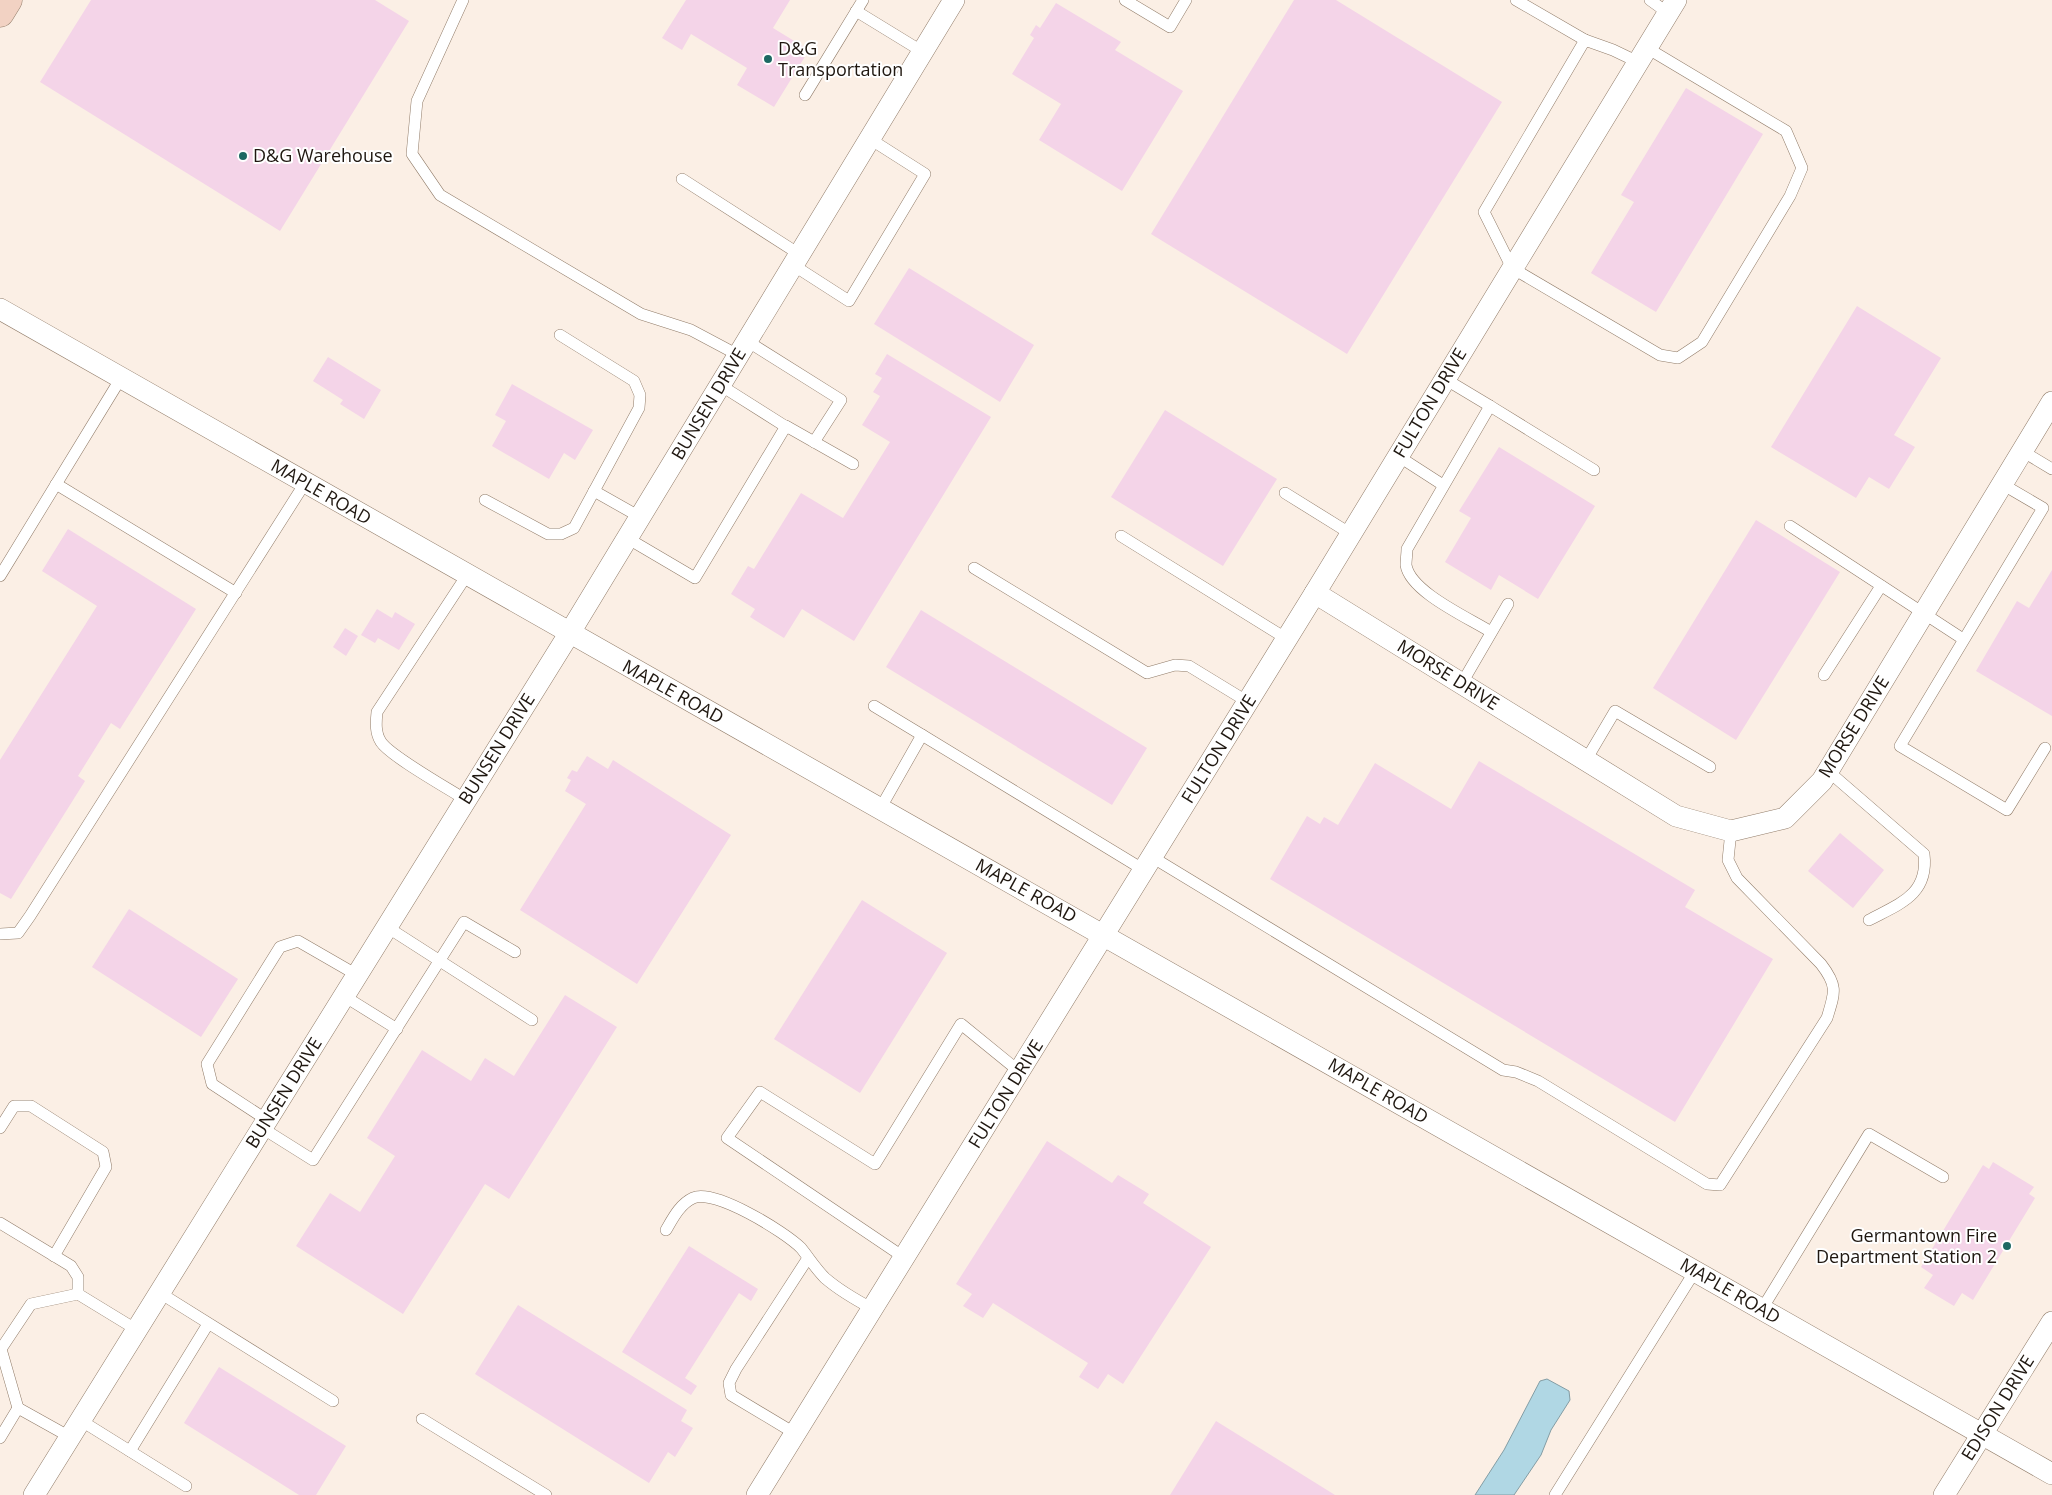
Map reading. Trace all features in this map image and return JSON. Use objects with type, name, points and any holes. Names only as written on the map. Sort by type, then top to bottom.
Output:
[{"type":"street","points":[[0,13],[8,0]]},
{"type":"street","name":"BUNSEN DRIVE","points":[[34,1495],[569,634],[954,0]]},
{"type":"street","name":"FULTON DRIVE","points":[[757,1495],[1315,593],[1672,6]]},
{"type":"street","name":"MAPLE ROAD","points":[[0,309],[569,634],[1104,935],[2052,1474]]},
{"type":"street","name":"MORSE DRIVE","points":[[1315,593],[1676,816],[1731,831],[1784,818],[1822,781],[2052,402]]},
{"type":"street","name":"EDISON DRIVE","points":[[1944,1495],[1982,1435],[2046,1346],[2052,1322]]},
{"type":"lane","points":[[463,0],[418,101],[412,154],[440,195],[641,314],[743,348],[841,400],[814,442]]},
{"type":"lane","points":[[805,95],[863,0]]},
{"type":"lane","points":[[1127,2],[1170,27],[1186,0]]},
{"type":"lane","points":[[1516,0],[1585,40],[1614,50],[1642,55],[1786,131],[1802,168],[1790,196],[1702,342],[1678,358],[1660,355],[1512,268],[1484,212],[1585,40]]},
{"type":"lane","points":[[1650,0],[1672,6]]},
{"type":"lane","points":[[856,11],[923,52]]},
{"type":"lane","points":[[682,178],[796,259],[849,301],[926,174],[870,139]]},
{"type":"lane","points":[[485,500],[548,534],[561,534],[574,528],[639,408],[640,395],[634,381],[560,335]]},
{"type":"lane","points":[[0,576],[121,378]]},
{"type":"lane","points":[[1445,379],[1594,470]]},
{"type":"lane","points":[[720,385],[788,428],[853,464]]},
{"type":"lane","points":[[1490,406],[1407,549],[1406,566],[1413,580],[1423,590],[1491,632]]},
{"type":"lane","points":[[627,538],[695,578],[786,426],[788,428]]},
{"type":"lane","points":[[2022,451],[2052,469]]},
{"type":"lane","points":[[1398,456],[1443,485]]},
{"type":"lane","points":[[0,934],[18,933],[30,916],[305,483]]},
{"type":"lane","points":[[56,484],[236,593]]},
{"type":"lane","points":[[2002,484],[2043,508],[1900,746],[2007,810],[2045,748]]},
{"type":"lane","points":[[594,490],[640,517]]},
{"type":"lane","points":[[1285,493],[1351,534]]},
{"type":"lane","points":[[1790,526],[1963,639]]},
{"type":"lane","points":[[1121,536],[1286,639]]},
{"type":"lane","points":[[974,568],[1147,673],[1175,664],[1189,666],[1248,702]]},
{"type":"lane","points":[[466,800],[393,754],[381,743],[376,729],[378,712],[467,575]]},
{"type":"lane","points":[[1824,676],[1881,586]]},
{"type":"lane","points":[[1462,683],[1508,604]]},
{"type":"lane","points":[[874,706],[1503,1070],[1516,1072],[1538,1082],[1707,1184],[1720,1186],[1827,1018],[1834,996],[1833,980],[1821,964],[1737,878],[1728,860],[1731,831]]},
{"type":"lane","points":[[1586,760],[1615,711],[1710,767]]},
{"type":"lane","points":[[880,809],[922,735]]},
{"type":"lane","points":[[1828,771],[1924,854],[1925,874],[1916,891],[1905,901],[1869,920]]},
{"type":"lane","points":[[357,975],[298,941],[280,947],[207,1064],[212,1084],[313,1160],[398,1029],[437,962],[464,922],[515,952]]},
{"type":"lane","points":[[387,927],[437,962],[532,1020]]},
{"type":"lane","points":[[344,996],[398,1029]]},
{"type":"lane","points":[[905,1258],[727,1138],[760,1092],[875,1164],[961,1024],[1020,1072]]},
{"type":"lane","points":[[0,1128],[14,1106],[31,1106],[103,1152],[106,1167],[54,1256]]},
{"type":"lane","points":[[1762,1309],[1869,1134],[1943,1177]]},
{"type":"lane","points":[[666,1230],[676,1212],[692,1198],[705,1195],[727,1202],[800,1247],[824,1277],[844,1293],[873,1309]]},
{"type":"lane","points":[[0,1223],[71,1266],[78,1277],[78,1294]]},
{"type":"lane","points":[[796,1434],[731,1395],[729,1383],[736,1368],[808,1258]]},
{"type":"lane","points":[[1556,1495],[1695,1271]]},
{"type":"lane","points":[[160,1293],[333,1401]]},
{"type":"lane","points":[[0,1438],[18,1408],[0,1349],[31,1304],[78,1294],[137,1330]]},
{"type":"lane","points":[[130,1451],[208,1324]]},
{"type":"lane","points":[[18,1408],[130,1451],[186,1486]]},
{"type":"lane","points":[[422,1418],[546,1495]]},
{"type":"shaded area","points":[[0,0],[2052,0],[2052,1495],[0,1495]]},
{"type":"water","points":[[1547,1379],[1569,1391],[1570,1400],[1551,1430],[1541,1455],[1514,1495],[1475,1495],[1504,1450],[1540,1381]]},
{"type":"building","name":"D&G Warehouse","points":[[91,0],[375,0],[409,21],[280,231],[40,82]]},
{"type":"building","name":"D&G Transportation","points":[[686,0],[790,0],[773,28],[809,50],[774,107],[737,85],[747,68],[691,34],[682,50],[662,38]]},
{"type":"building","points":[[1294,0],[1336,0],[1502,102],[1347,354],[1151,234]]},
{"type":"building","points":[[1056,3],[1121,42],[1115,50],[1183,91],[1122,191],[1039,140],[1061,104],[1012,74],[1034,38],[1030,35],[1036,25],[1040,28]]},
{"type":"building","points":[[1686,88],[1763,134],[1656,312],[1591,273],[1634,202],[1621,195]]},
{"type":"building","points":[[909,268],[1034,345],[1000,402],[874,324]]},
{"type":"building","points":[[1857,306],[1941,358],[1894,435],[1915,447],[1889,489],[1869,477],[1856,498],[1771,447]]},
{"type":"building","points":[[887,354],[991,417],[854,641],[802,609],[784,638],[750,617],[755,609],[731,594],[748,566],[754,569],[801,493],[843,518],[890,442],[862,425],[880,396],[873,392],[882,378],[875,374]]},
{"type":"building","points":[[328,357],[381,390],[364,419],[340,404],[343,400],[313,381]]},
{"type":"building","points":[[512,384],[593,430],[575,460],[564,453],[549,479],[492,446],[506,421],[495,415]]},
{"type":"building","points":[[1165,410],[1277,479],[1223,566],[1111,497]]},
{"type":"building","points":[[1499,447],[1595,506],[1538,599],[1499,575],[1491,590],[1445,562],[1471,518],[1459,511]]},
{"type":"building","points":[[1756,520],[1840,572],[1736,740],[1653,688]]},
{"type":"building","points":[[68,529],[196,609],[120,729],[111,723],[78,776],[85,781],[11,899],[0,893],[0,760],[97,606],[42,571]]},
{"type":"building","points":[[2052,570],[2052,716],[1976,671],[2017,601],[2029,608]]},
{"type":"building","points":[[377,609],[392,618],[395,612],[415,624],[399,650],[378,638],[375,643],[361,635]]},
{"type":"building","points":[[921,610],[1147,748],[1112,805],[886,667]]},
{"type":"building","points":[[345,628],[358,636],[346,656],[333,647]]},
{"type":"building","points":[[587,756],[608,769],[613,760],[731,835],[637,984],[520,910],[586,804],[565,791],[571,780],[567,778],[572,770],[577,772]]},
{"type":"building","points":[[1479,761],[1695,890],[1685,907],[1773,959],[1675,1122],[1270,879],[1307,816],[1320,824],[1324,817],[1338,825],[1375,763],[1451,809]]},
{"type":"building","points":[[1840,833],[1884,870],[1853,908],[1808,871]]},
{"type":"building","points":[[862,900],[947,953],[860,1093],[774,1039]]},
{"type":"building","points":[[129,909],[238,979],[201,1037],[92,967]]},
{"type":"building","points":[[565,995],[617,1027],[509,1199],[485,1184],[403,1314],[296,1246],[330,1193],[360,1212],[395,1156],[367,1138],[422,1050],[471,1081],[485,1058],[514,1076]]},
{"type":"building","points":[[1047,1141],[1112,1183],[1118,1175],[1149,1194],[1143,1203],[1211,1247],[1123,1384],[1108,1374],[1098,1389],[1079,1377],[1088,1363],[993,1303],[983,1318],[963,1306],[972,1294],[956,1284]]},
{"type":"building","points":[[1993,1162],[2034,1187],[2029,1194],[2035,1198],[1973,1300],[1962,1293],[1954,1306],[1924,1288],[1933,1275],[1921,1267],[1983,1165],[1989,1169]]},
{"type":"building","points":[[689,1246],[758,1289],[751,1301],[739,1293],[685,1378],[697,1386],[691,1395],[622,1352]]},
{"type":"building","points":[[518,1305],[687,1410],[681,1421],[693,1428],[675,1457],[668,1452],[649,1483],[475,1374]]},
{"type":"building","points":[[219,1367],[346,1446],[316,1495],[299,1495],[184,1423]]},
{"type":"building","points":[[1216,1421],[1335,1495],[1170,1495]]},
{"type":"place","name":"D&G Transportation","points":[[768,59]]},
{"type":"place","name":"D&G Warehouse","points":[[243,156]]},
{"type":"place","name":"Germantown Fire Department Station 2","points":[[2007,1246]]}]
